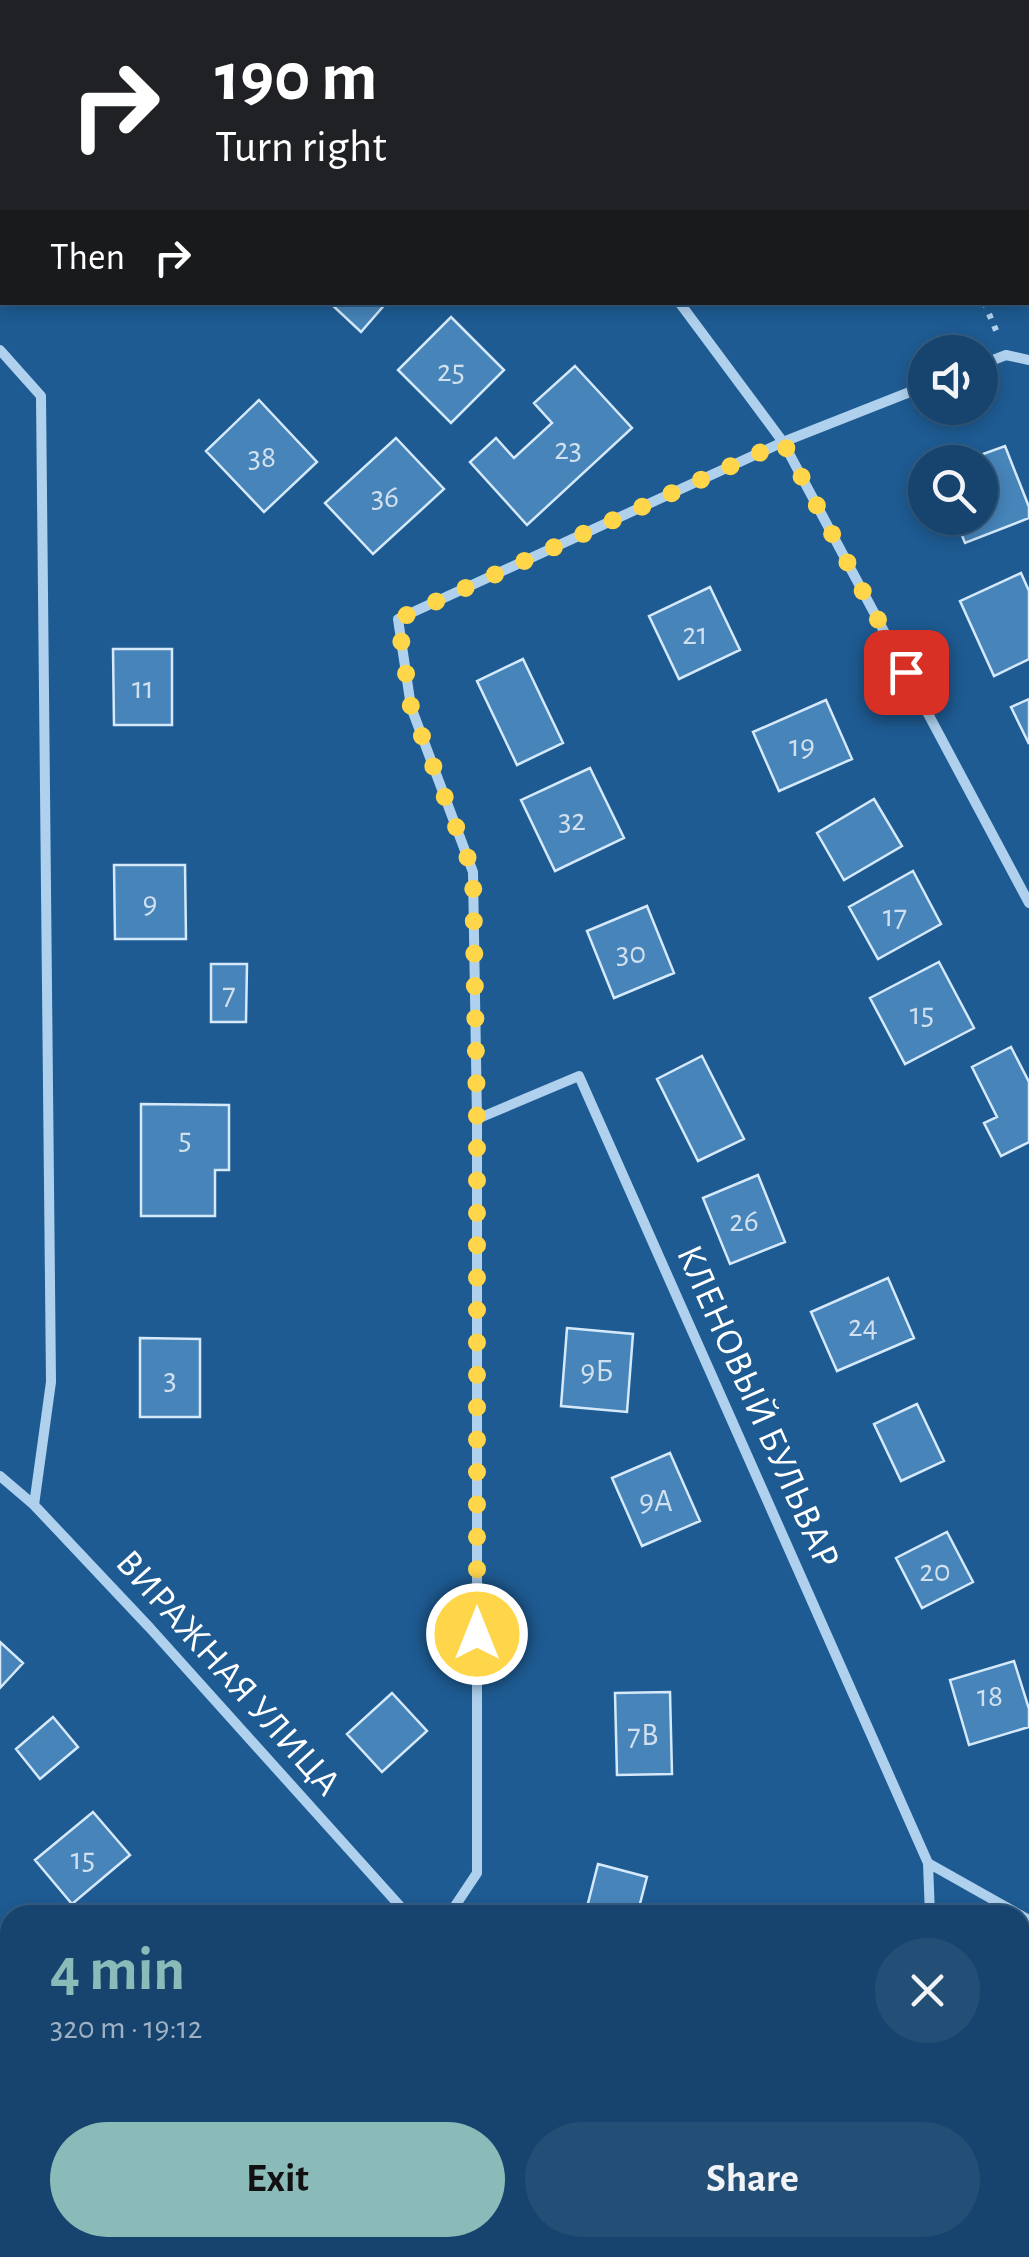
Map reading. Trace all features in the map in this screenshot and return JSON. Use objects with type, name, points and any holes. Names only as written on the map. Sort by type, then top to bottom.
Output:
[{"type":"street","points":[[681,305],[783,442],[1029,903]]},
{"type":"street","points":[[0,350],[41,396],[51,1382],[34,1506]]},
{"type":"street","points":[[998,358],[1006,355],[1029,360]]},
{"type":"street","points":[[456,1905],[477,1872],[477,1119],[473,872],[411,707],[398,619],[783,442],[908,393]]},
{"type":"street","name":"КЛЕНОВЫЙ БУЛЬВАР","points":[[477,1119],[579,1076],[928,1863]]},
{"type":"street","name":"ВИРАЖНАЯ УЛИЦА","points":[[0,1476],[34,1506],[150,1628],[399,1905]]},
{"type":"street","points":[[928,1863],[930,1905]]},
{"type":"street","points":[[928,1863],[1002,1905]]},
{"type":"path","points":[[985,305],[1006,355]]},
{"type":"building","points":[[332,305],[384,305],[361,332]]},
{"type":"building","points":[[451,317],[504,370],[451,423],[398,370]]},
{"type":"building","points":[[575,366],[632,428],[527,525],[470,462],[496,438],[514,458],[552,423],[534,403]]},
{"type":"building","points":[[259,400],[317,462],[264,512],[206,451]]},
{"type":"building","points":[[396,438],[444,489],[373,554],[325,503]]},
{"type":"building","points":[[1005,446],[1029,507],[1029,518],[998,530],[998,449]]},
{"type":"building","points":[[962,535],[985,535],[965,543]]},
{"type":"building","points":[[1021,573],[1029,591],[1029,659],[994,676],[960,601]]},
{"type":"building","points":[[710,587],[740,650],[679,679],[649,616]]},
{"type":"building","points":[[113,649],[172,649],[172,725],[114,725]]},
{"type":"building","points":[[523,659],[563,743],[517,765],[477,681]]},
{"type":"building","points":[[1029,699],[1029,744],[1011,707]]},
{"type":"building","points":[[826,700],[852,759],[779,791],[753,732]]},
{"type":"building","points":[[590,768],[624,838],[555,871],[521,800]]},
{"type":"building","points":[[874,799],[902,846],[844,880],[817,833]]},
{"type":"building","points":[[114,865],[185,865],[186,939],[115,939]]},
{"type":"building","points":[[913,871],[941,924],[878,959],[849,907]]},
{"type":"building","points":[[647,906],[674,973],[614,998],[587,931]]},
{"type":"building","points":[[939,962],[974,1028],[905,1064],[870,998]]},
{"type":"building","points":[[211,964],[247,964],[246,1022],[211,1022]]},
{"type":"building","points":[[1011,1047],[1029,1082],[1029,1142],[1001,1156],[984,1123],[997,1117],[972,1067]]},
{"type":"building","points":[[702,1056],[744,1139],[698,1161],[657,1079]]},
{"type":"building","points":[[141,1104],[229,1105],[229,1170],[215,1170],[215,1216],[141,1216]]},
{"type":"building","points":[[758,1175],[785,1242],[730,1264],[703,1198]]},
{"type":"building","points":[[888,1278],[914,1338],[837,1371],[811,1312]]},
{"type":"building","points":[[567,1328],[633,1334],[627,1412],[561,1406]]},
{"type":"building","points":[[140,1338],[200,1339],[200,1417],[140,1417]]},
{"type":"building","points":[[917,1404],[944,1461],[901,1481],[874,1424]]},
{"type":"building","points":[[670,1453],[700,1521],[642,1546],[612,1478]]},
{"type":"building","points":[[947,1532],[973,1582],[922,1608],[896,1558]]},
{"type":"building","points":[[0,1642],[23,1663],[0,1688]]},
{"type":"building","points":[[1014,1661],[1029,1709],[1029,1727],[969,1745],[950,1680]]},
{"type":"building","points":[[670,1692],[672,1774],[617,1775],[615,1693]]},
{"type":"building","points":[[392,1693],[427,1731],[382,1772],[347,1734]]},
{"type":"building","points":[[53,1717],[78,1747],[40,1779],[16,1749]]},
{"type":"building","points":[[93,1812],[130,1855],[72,1904],[35,1860]]},
{"type":"building","points":[[598,1864],[647,1877],[640,1905],[588,1905]]},
{"type":"route","points":[[477,1634],[473,872],[411,707],[398,619],[783,442],[906,672]]}]
